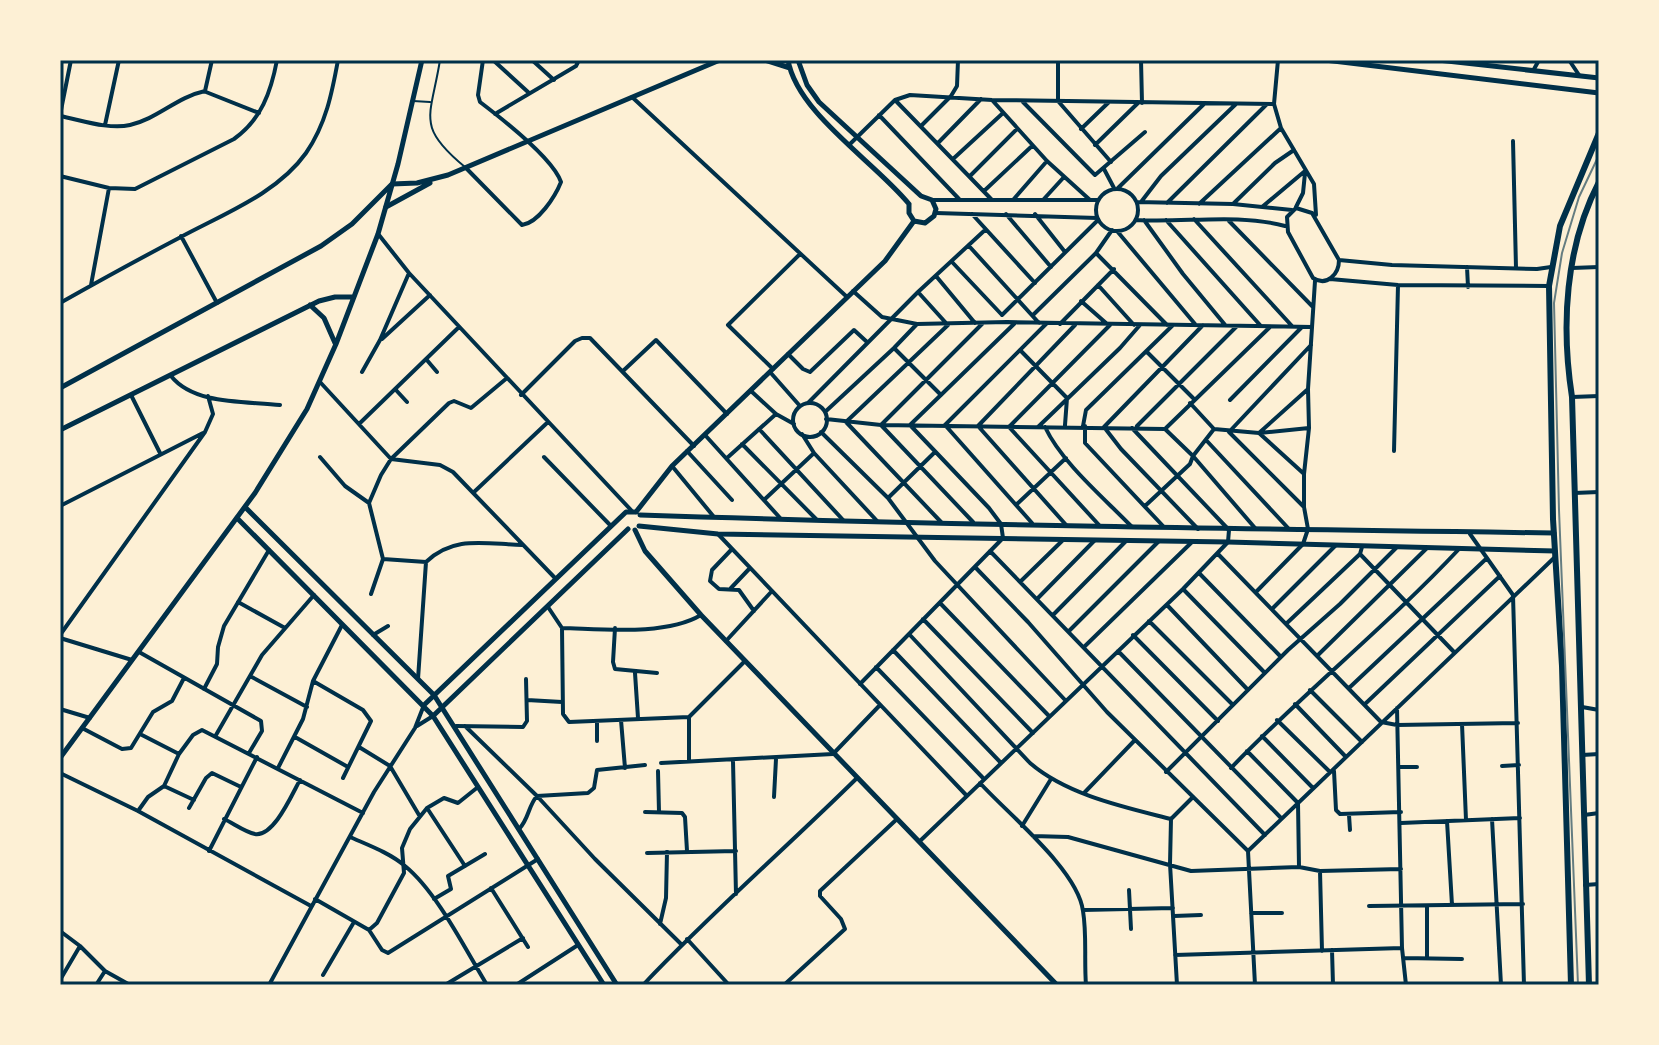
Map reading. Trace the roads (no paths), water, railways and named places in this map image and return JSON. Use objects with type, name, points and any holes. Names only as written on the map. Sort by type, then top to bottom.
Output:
[{"type":"main road","points":[[1571,985],[1562,666],[1554,533],[1549,286],[1566,211],[1599,133]]},
{"type":"main road","points":[[1589,985],[1572,397],[1566,338],[1572,268],[1583,220],[1599,182]]},
{"type":"street","points":[[71,60],[60,116],[119,127],[132,125],[181,98],[205,91],[259,113]]},
{"type":"street","points":[[105,125],[119,60]]},
{"type":"street","points":[[205,91],[212,60]]},
{"type":"street","points":[[60,176],[109,188],[135,189],[234,139],[259,113],[269,92],[277,60]]},
{"type":"street","points":[[60,303],[273,186],[292,170],[320,130],[328,110],[338,60]]},
{"type":"street","points":[[60,758],[245,507],[288,441],[320,382],[378,234],[422,60]]},
{"type":"street","points":[[466,168],[522,225],[528,224],[555,194],[561,182],[557,173],[526,141],[478,99],[483,60]]},
{"type":"street","points":[[493,60],[528,92]]},
{"type":"street","points":[[532,60],[554,80]]},
{"type":"street","points":[[495,114],[576,66],[579,60]]},
{"type":"street","points":[[386,207],[434,180],[720,60]]},
{"type":"street","points":[[765,60],[790,68]]},
{"type":"street","points":[[788,60],[809,104],[909,204]]},
{"type":"street","points":[[798,60],[814,96],[921,196],[932,200],[1098,200]]},
{"type":"street","points":[[922,125],[957,86],[958,60]]},
{"type":"street","points":[[1058,60],[1058,101],[1111,162]]},
{"type":"street","points":[[1095,145],[1140,103],[1141,60]]},
{"type":"street","points":[[1278,60],[1274,104],[1281,128],[1316,192],[1319,227],[1339,260],[1338,268],[1330,279]]},
{"type":"street","points":[[1325,60],[1364,62],[1599,93]]},
{"type":"street","points":[[1438,60],[1599,78]]},
{"type":"street","points":[[1533,71],[1539,60]]},
{"type":"street","points":[[1569,60],[1581,77]]},
{"type":"street","points":[[850,144],[895,100],[918,95],[1022,101],[1274,104]]},
{"type":"street","points":[[632,97],[847,297]]},
{"type":"street","points":[[938,143],[982,99]]},
{"type":"street","points":[[895,100],[992,200]]},
{"type":"street","points":[[992,100],[1047,161],[1090,200]]},
{"type":"street","points":[[1022,101],[1095,175],[1145,132]]},
{"type":"street","points":[[1081,129],[1109,102]]},
{"type":"street","points":[[1098,219],[1098,200],[1107,191],[1116,188],[1204,104]]},
{"type":"street","points":[[1033,315],[1115,231],[1128,228],[1136,220],[1139,202],[1161,176],[1236,104]]},
{"type":"street","points":[[1167,203],[1266,105]]},
{"type":"street","points":[[953,159],[1003,113]]},
{"type":"street","points":[[879,115],[959,199]]},
{"type":"street","points":[[1199,204],[1281,128]]},
{"type":"street","points":[[970,176],[1017,129]]},
{"type":"street","points":[[1513,141],[1516,268]]},
{"type":"street","points":[[984,191],[1032,145]]},
{"type":"street","points":[[1233,204],[1275,163],[1294,150]]},
{"type":"street","points":[[1013,200],[1047,161]]},
{"type":"street","points":[[1104,169],[1116,188],[1128,191],[1139,202],[1233,204],[1309,210],[1316,218]]},
{"type":"street","points":[[1262,207],[1305,171]]},
{"type":"street","points":[[1286,226],[1303,193],[1305,171]]},
{"type":"street","points":[[1043,200],[1064,177]]},
{"type":"street","points":[[60,388],[339,234],[392,184],[434,180]]},
{"type":"street","points":[[91,285],[109,188]]},
{"type":"street","points":[[921,196],[909,204],[909,213],[914,221],[925,223],[936,213],[1035,214],[1098,219],[1115,231],[1196,325]]},
{"type":"street","points":[[932,200],[936,213]]},
{"type":"street","points":[[971,214],[1035,283]]},
{"type":"street","points":[[1006,214],[1051,267]]},
{"type":"street","points":[[1035,214],[1065,252]]},
{"type":"street","points":[[1002,315],[1098,219]]},
{"type":"street","points":[[1194,219],[1292,326]]},
{"type":"street","points":[[1136,220],[1227,219],[1286,226]]},
{"type":"street","points":[[1227,219],[1313,307]]},
{"type":"street","points":[[1144,220],[1174,263],[1226,326]]},
{"type":"street","points":[[1166,220],[1261,326]]},
{"type":"street","points":[[914,221],[885,261],[655,484],[636,512],[634,528],[645,551],[701,615],[1057,985]]},
{"type":"street","points":[[1256,592],[1303,544],[1308,529],[1304,474],[1315,281],[1286,226]]},
{"type":"street","points":[[794,424],[794,415],[800,406],[808,403],[918,292],[985,230]]},
{"type":"street","points":[[378,234],[409,273],[521,395],[636,512]]},
{"type":"street","points":[[181,236],[217,303]]},
{"type":"street","points":[[969,246],[1039,323]]},
{"type":"street","points":[[1096,253],[1170,325]]},
{"type":"street","points":[[800,254],[728,325],[772,370],[800,406]]},
{"type":"street","points":[[1339,260],[1392,265],[1551,267]]},
{"type":"street","points":[[952,262],[1007,322]]},
{"type":"street","points":[[1467,267],[1468,287]]},
{"type":"street","points":[[1572,268],[1599,267]]},
{"type":"street","points":[[1060,324],[1114,269]]},
{"type":"street","points":[[362,372],[380,340],[409,273]]},
{"type":"street","points":[[936,276],[975,323]]},
{"type":"street","points":[[1315,281],[1330,279],[1468,287],[1549,286]]},
{"type":"street","points":[[1098,285],[1137,325]]},
{"type":"street","points":[[1394,451],[1398,285]]},
{"type":"street","points":[[853,291],[877,314],[917,324],[1007,322],[1312,327]]},
{"type":"street","points":[[918,292],[948,323]]},
{"type":"street","points":[[380,340],[430,295]]},
{"type":"street","points":[[60,430],[310,305],[335,297],[353,297]]},
{"type":"street","points":[[1081,301],[1109,325]]},
{"type":"street","points":[[310,305],[324,318],[336,344]]},
{"type":"street","points":[[846,422],[948,323]]},
{"type":"street","points":[[881,425],[983,323]]},
{"type":"street","points":[[910,425],[1015,323]]},
{"type":"street","points":[[945,425],[1047,323]]},
{"type":"street","points":[[825,412],[917,324]]},
{"type":"street","points":[[978,426],[1075,325]]},
{"type":"street","points":[[1009,427],[1109,325]]},
{"type":"street","points":[[1038,427],[1120,348],[1137,325]]},
{"type":"street","points":[[1165,528],[1089,448],[1084,441],[1084,426],[1086,410],[1147,352],[1170,325]]},
{"type":"street","points":[[1104,427],[1203,325]]},
{"type":"street","points":[[1134,428],[1237,326]]},
{"type":"street","points":[[359,424],[459,327]]},
{"type":"street","points":[[1165,429],[1270,327]]},
{"type":"street","points":[[1230,400],[1302,327]]},
{"type":"street","points":[[788,354],[810,372],[854,330],[867,342]]},
{"type":"street","points":[[521,395],[582,338],[595,341],[694,446]]},
{"type":"street","points":[[623,371],[656,340],[727,414]]},
{"type":"street","points":[[1229,432],[1311,345]]},
{"type":"street","points":[[894,348],[941,395]]},
{"type":"street","points":[[1020,350],[1067,398],[1065,426]]},
{"type":"street","points":[[1147,352],[1192,400],[1214,429],[1259,433],[1309,428]]},
{"type":"street","points":[[426,359],[437,372]]},
{"type":"street","points":[[171,376],[186,391],[280,405]]},
{"type":"street","points":[[371,594],[383,559],[369,503],[391,459],[449,403],[454,401],[471,408],[507,378]]},
{"type":"street","points":[[320,382],[391,459],[445,467],[555,578]]},
{"type":"street","points":[[395,389],[407,402]]},
{"type":"street","points":[[1259,433],[1308,389]]},
{"type":"street","points":[[751,391],[776,414],[794,424],[814,453],[878,522]]},
{"type":"street","points":[[131,395],[160,453]]},
{"type":"street","points":[[132,660],[60,636],[205,432],[213,414],[208,396]]},
{"type":"street","points":[[1572,397],[1599,396]]},
{"type":"street","points":[[802,434],[813,436],[821,432],[826,419],[825,412],[819,406],[808,403]]},
{"type":"street","points":[[727,458],[776,414]]},
{"type":"street","points":[[826,419],[881,425],[1165,429],[1193,456],[1256,529]]},
{"type":"street","points":[[473,493],[548,422]]},
{"type":"street","points":[[846,422],[941,522]]},
{"type":"street","points":[[881,425],[973,522]]},
{"type":"street","points":[[910,425],[978,495],[1001,524],[1003,538]]},
{"type":"street","points":[[945,425],[1032,523]]},
{"type":"street","points":[[978,426],[1067,526]]},
{"type":"street","points":[[1009,427],[1100,526]]},
{"type":"street","points":[[1045,427],[1066,458],[1132,527]]},
{"type":"street","points":[[1104,427],[1114,442],[1199,530]]},
{"type":"street","points":[[920,841],[1228,542],[1229,530],[1134,428]]},
{"type":"street","points":[[759,429],[844,522]]},
{"type":"street","points":[[1145,506],[1190,464],[1214,429]]},
{"type":"street","points":[[60,507],[205,432]]},
{"type":"street","points":[[821,432],[888,498],[957,585],[1066,701]]},
{"type":"street","points":[[1229,432],[1304,507]]},
{"type":"street","points":[[1259,433],[1304,474]]},
{"type":"street","points":[[705,435],[781,519]]},
{"type":"street","points":[[1206,440],[1289,529]]},
{"type":"street","points":[[742,444],[816,519]]},
{"type":"street","points":[[687,451],[732,500]]},
{"type":"street","points":[[888,498],[936,451]]},
{"type":"street","points":[[765,499],[814,453]]},
{"type":"street","points":[[320,457],[345,486],[369,503]]},
{"type":"street","points":[[544,457],[611,526]]},
{"type":"street","points":[[1017,504],[1066,458]]},
{"type":"street","points":[[672,466],[714,517]]},
{"type":"street","points":[[1574,493],[1599,492]]},
{"type":"street","points":[[245,507],[434,695],[617,985]]},
{"type":"street","points":[[271,984],[363,813],[415,728],[424,705],[611,526],[636,512],[844,522],[1032,523],[1199,530],[1554,533]]},
{"type":"street","points":[[237,518],[433,716],[603,985]]},
{"type":"street","points":[[622,518],[623,526],[634,528],[718,534],[1228,542],[1555,554]]},
{"type":"street","points":[[415,728],[443,707],[634,528]]},
{"type":"street","points":[[718,534],[967,796]]},
{"type":"street","points":[[1470,534],[1513,595],[1524,985]]},
{"type":"street","points":[[860,684],[1003,538]]},
{"type":"street","points":[[1021,581],[1063,540]]},
{"type":"street","points":[[1038,598],[1095,540]]},
{"type":"street","points":[[1053,615],[1126,541]]},
{"type":"street","points":[[1069,631],[1159,541]]},
{"type":"street","points":[[1084,647],[1192,542]]},
{"type":"street","points":[[418,679],[426,562],[452,544],[522,545]]},
{"type":"street","points":[[1273,608],[1336,545]]},
{"type":"street","points":[[1287,623],[1360,554],[1362,547]]},
{"type":"street","points":[[1166,772],[1396,548]]},
{"type":"street","points":[[1318,655],[1427,548]]},
{"type":"street","points":[[732,549],[715,566],[709,577],[711,584],[719,589],[739,590],[754,611]]},
{"type":"street","points":[[1231,768],[1277,720],[1459,549]]},
{"type":"street","points":[[204,689],[217,664],[224,626],[269,550]]},
{"type":"street","points":[[990,551],[1265,835]]},
{"type":"street","points":[[1218,554],[1381,722],[1397,725],[1518,723]]},
{"type":"street","points":[[1360,554],[1454,652]]},
{"type":"street","points":[[1248,851],[1555,554]]},
{"type":"street","points":[[1349,688],[1487,558]]},
{"type":"street","points":[[383,559],[426,562]]},
{"type":"street","points":[[975,567],[1135,740],[1248,851],[1255,985]]},
{"type":"street","points":[[731,588],[750,568]]},
{"type":"street","points":[[1199,573],[1281,657]]},
{"type":"street","points":[[1365,704],[1500,576]]},
{"type":"street","points":[[1183,589],[1266,673]]},
{"type":"street","points":[[726,641],[772,591]]},
{"type":"street","points":[[216,735],[274,640],[314,595]]},
{"type":"street","points":[[238,602],[286,629]]},
{"type":"street","points":[[940,603],[1049,717]]},
{"type":"street","points":[[1167,604],[1248,690]]},
{"type":"street","points":[[548,607],[562,628],[562,702],[563,714],[569,722],[689,717],[745,661]]},
{"type":"street","points":[[562,628],[678,626],[701,615]]},
{"type":"street","points":[[923,619],[1033,733]]},
{"type":"street","points":[[1149,621],[1233,705]]},
{"type":"street","points":[[278,768],[295,737],[313,681],[343,624]]},
{"type":"street","points":[[373,635],[388,626]]},
{"type":"street","points":[[615,628],[614,668],[635,673],[657,673]]},
{"type":"street","points":[[909,634],[1030,763],[1051,779],[1171,819]]},
{"type":"street","points":[[1133,635],[1218,721]]},
{"type":"street","points":[[893,650],[1001,763]]},
{"type":"street","points":[[1118,651],[1281,819]]},
{"type":"street","points":[[139,652],[263,724],[249,753]]},
{"type":"street","points":[[876,667],[1072,882],[1083,910],[1086,985]]},
{"type":"street","points":[[635,673],[638,718]]},
{"type":"street","points":[[250,676],[307,707]]},
{"type":"street","points":[[82,728],[125,750],[133,746],[155,709],[172,701],[184,678]]},
{"type":"street","points":[[456,726],[523,727],[527,721],[526,679]]},
{"type":"street","points":[[313,681],[369,716],[370,724],[343,778]]},
{"type":"street","points":[[1310,690],[1362,742]]},
{"type":"street","points":[[527,700],[562,702]]},
{"type":"street","points":[[1295,704],[1346,757]]},
{"type":"street","points":[[661,763],[833,754],[880,705]]},
{"type":"street","points":[[1580,707],[1599,710]]},
{"type":"street","points":[[1397,708],[1402,948],[1406,985]]},
{"type":"street","points":[[60,709],[90,718]]},
{"type":"street","points":[[689,717],[689,761]]},
{"type":"street","points":[[621,720],[625,768]]},
{"type":"street","points":[[1277,720],[1332,771],[1336,810],[1340,814],[1401,812]]},
{"type":"street","points":[[597,721],[597,741]]},
{"type":"street","points":[[1462,724],[1466,820]]},
{"type":"street","points":[[465,726],[681,944]]},
{"type":"street","points":[[138,811],[164,786],[179,754],[197,731],[207,730],[363,813]]},
{"type":"street","points":[[140,734],[179,754]]},
{"type":"street","points":[[1262,736],[1313,788]]},
{"type":"street","points":[[295,737],[348,767]]},
{"type":"street","points":[[1085,792],[1135,740]]},
{"type":"street","points":[[359,747],[390,766],[419,815]]},
{"type":"street","points":[[1247,751],[1298,803],[1299,867]]},
{"type":"street","points":[[1582,755],[1599,754]]},
{"type":"street","points":[[209,851],[257,757]]},
{"type":"street","points":[[774,797],[776,759]]},
{"type":"street","points":[[733,761],[736,894]]},
{"type":"street","points":[[519,829],[537,796],[588,793],[594,788],[594,777],[599,770],[645,765]]},
{"type":"street","points":[[1502,766],[1519,765]]},
{"type":"street","points":[[1400,767],[1417,767]]},
{"type":"street","points":[[658,771],[659,812]]},
{"type":"street","points":[[60,773],[138,811],[311,906]]},
{"type":"street","points":[[189,808],[212,773],[241,787]]},
{"type":"street","points":[[643,985],[681,944],[857,778]]},
{"type":"street","points":[[1022,826],[1051,779]]},
{"type":"street","points":[[224,819],[255,834],[262,832],[281,814],[300,780]]},
{"type":"street","points":[[164,786],[194,800]]},
{"type":"street","points":[[369,930],[377,923],[402,879],[405,869],[402,848],[419,815],[444,798],[458,803],[478,787]]},
{"type":"street","points":[[1166,985],[1177,985],[1170,864],[1171,819],[1192,798]]},
{"type":"street","points":[[427,808],[465,866]]},
{"type":"street","points":[[645,812],[679,812],[684,815],[687,851]]},
{"type":"street","points":[[1584,815],[1599,813]]},
{"type":"street","points":[[1349,815],[1350,830]]},
{"type":"street","points":[[1401,823],[1520,818]]},
{"type":"street","points":[[784,985],[845,929],[841,919],[820,896],[820,891],[897,819]]},
{"type":"street","points":[[1492,819],[1501,985]]},
{"type":"street","points":[[1447,821],[1452,905]]},
{"type":"street","points":[[1033,836],[1068,837],[1191,871],[1299,867],[1320,871],[1401,869]]},
{"type":"street","points":[[350,837],[404,864],[444,915],[487,985]]},
{"type":"street","points":[[647,853],[736,851]]},
{"type":"street","points":[[660,924],[666,898],[667,852]]},
{"type":"street","points":[[433,900],[451,889],[448,876],[485,854]]},
{"type":"street","points":[[315,899],[369,930],[384,952],[395,949],[444,915],[538,859]]},
{"type":"street","points":[[1320,871],[1322,951]]},
{"type":"street","points":[[1585,885],[1599,884]]},
{"type":"street","points":[[491,888],[528,947]]},
{"type":"street","points":[[1129,890],[1131,929]]},
{"type":"street","points":[[1369,906],[1523,904]]},
{"type":"street","points":[[1427,906],[1427,957]]},
{"type":"street","points":[[1083,910],[1173,908]]},
{"type":"street","points":[[1251,913],[1282,913]]},
{"type":"street","points":[[1174,916],[1201,915]]},
{"type":"street","points":[[323,975],[354,922]]},
{"type":"street","points":[[60,931],[105,971],[130,985]]},
{"type":"street","points":[[445,985],[523,938]]},
{"type":"street","points":[[687,939],[729,985]]},
{"type":"street","points":[[516,985],[578,945]]},
{"type":"street","points":[[60,980],[80,946]]},
{"type":"street","points":[[1175,955],[1402,948]]},
{"type":"street","points":[[1332,950],[1333,985]]},
{"type":"street","points":[[1403,958],[1462,959]]},
{"type":"street","points":[[96,985],[105,971]]},
{"type":"lane","points":[[440,60],[431,103],[432,133],[441,146],[466,168]]},
{"type":"lane","points":[[413,101],[431,103]]},
{"type":"tram line","points":[[1578,985],[1554,303],[1562,253],[1579,197],[1599,155]]}]
